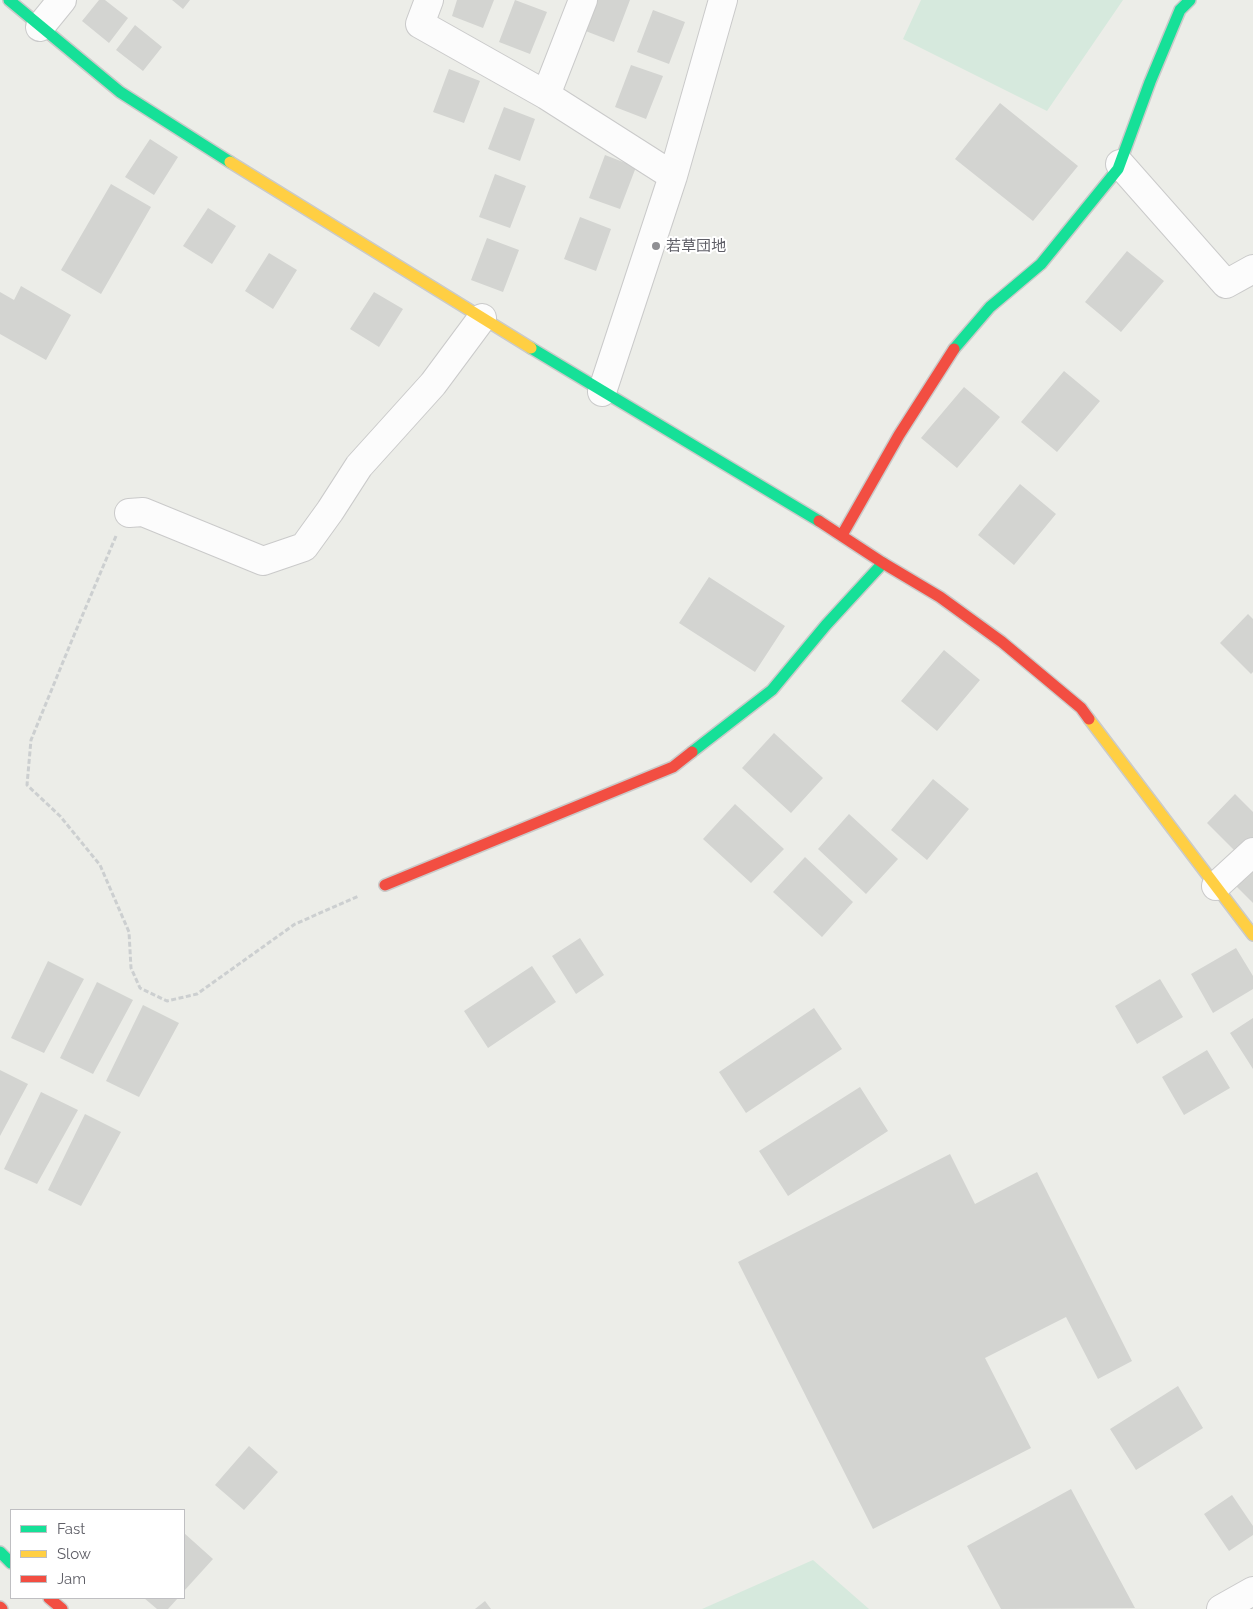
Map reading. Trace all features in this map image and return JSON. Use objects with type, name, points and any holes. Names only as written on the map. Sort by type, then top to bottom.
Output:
[{"type":"street","points":[[9,0],[120,92],[172,126],[602,392],[842,535],[883,563],[940,597],[1002,642],[1081,708],[1253,935]]},
{"type":"street","points":[[40,27],[62,0]]},
{"type":"street","points":[[429,0],[420,24],[546,95],[673,176]]},
{"type":"street","points":[[546,95],[583,0]]},
{"type":"street","points":[[602,392],[673,176],[724,0]]},
{"type":"street","points":[[842,535],[898,435],[952,351],[990,307],[1041,264],[1118,169],[1150,82],[1180,10],[1190,0]]},
{"type":"street","points":[[1120,164],[1226,284],[1253,268]]},
{"type":"street","points":[[128,513],[143,512],[263,561],[304,547],[330,511],[358,466],[433,384],[482,318]]},
{"type":"street","points":[[385,885],[672,767],[772,690],[883,563]]},
{"type":"street","points":[[1216,886],[1253,852]]},
{"type":"street","points":[[0,1552],[10,1562]]},
{"type":"street","points":[[1221,1609],[1253,1591]]},
{"type":"street","points":[[51,1599],[62,1609]]},
{"type":"path","points":[[113,541],[31,740],[28,785],[60,816],[100,865],[129,932],[131,968],[140,988],[167,1001],[197,994],[295,924],[385,885]]},
{"type":"green space","points":[[921,0],[1123,0],[1047,111],[903,39]]},
{"type":"green space","points":[[813,1560],[869,1609],[702,1609]]},
{"type":"building","points":[[99,0],[105,0],[128,18],[109,43],[82,21]]},
{"type":"building","points":[[172,0],[190,0],[183,9]]},
{"type":"building","points":[[457,0],[494,0],[483,28],[452,16]]},
{"type":"building","points":[[515,0],[547,12],[530,54],[499,42]]},
{"type":"building","points":[[594,0],[630,0],[614,42],[583,30]]},
{"type":"building","points":[[653,10],[685,22],[669,64],[637,52]]},
{"type":"building","points":[[135,25],[162,47],[143,71],[116,50]]},
{"type":"building","points":[[631,65],[663,76],[646,119],[615,107]]},
{"type":"building","points":[[449,69],[480,81],[464,123],[433,112]]},
{"type":"building","points":[[1000,103],[1078,166],[1033,221],[955,159]]},
{"type":"building","points":[[504,107],[535,119],[520,161],[488,149]]},
{"type":"building","points":[[150,139],[178,157],[154,195],[125,177]]},
{"type":"building","points":[[605,155],[636,167],[620,209],[589,198]]},
{"type":"building","points":[[495,174],[526,186],[510,228],[479,217]]},
{"type":"building","points":[[111,184],[151,207],[101,294],[61,270]]},
{"type":"building","points":[[208,208],[236,226],[212,264],[183,246]]},
{"type":"building","points":[[580,217],[611,229],[596,271],[564,259]]},
{"type":"building","points":[[487,238],[519,250],[503,292],[471,280]]},
{"type":"building","points":[[1127,251],[1164,281],[1121,332],[1085,302]]},
{"type":"building","points":[[269,253],[297,270],[273,309],[245,291]]},
{"type":"building","points":[[21,286],[71,315],[46,360],[0,334],[0,292],[14,300]]},
{"type":"building","points":[[374,292],[403,309],[379,347],[350,329]]},
{"type":"building","points":[[1064,371],[1100,401],[1057,452],[1021,422]]},
{"type":"building","points":[[964,387],[1000,417],[957,468],[921,438]]},
{"type":"building","points":[[1020,484],[1056,514],[1014,565],[978,535]]},
{"type":"building","points":[[709,577],[785,626],[755,672],[679,623]]},
{"type":"building","points":[[1248,614],[1253,619],[1253,672],[1251,674],[1220,643]]},
{"type":"building","points":[[944,650],[980,680],[937,731],[901,701]]},
{"type":"building","points":[[774,733],[823,778],[791,813],[742,768]]},
{"type":"building","points":[[933,779],[969,809],[927,860],[891,830]]},
{"type":"building","points":[[1235,794],[1253,812],[1253,839],[1238,854],[1207,823]]},
{"type":"building","points":[[735,804],[784,849],[751,883],[703,839]]},
{"type":"building","points":[[849,814],[898,859],[866,894],[818,849]]},
{"type":"building","points":[[805,857],[853,902],[822,937],[773,892]]},
{"type":"building","points":[[1253,863],[1253,903],[1233,883]]},
{"type":"building","points":[[580,938],[604,975],[576,994],[552,956]]},
{"type":"building","points":[[1236,948],[1253,976],[1253,989],[1213,1013],[1191,974]]},
{"type":"building","points":[[48,961],[84,979],[44,1053],[11,1038]]},
{"type":"building","points":[[532,966],[556,1002],[488,1048],[464,1011]]},
{"type":"building","points":[[1160,979],[1183,1017],[1137,1044],[1115,1006]]},
{"type":"building","points":[[97,982],[133,1000],[93,1074],[60,1058]]},
{"type":"building","points":[[143,1005],[179,1023],[139,1097],[106,1081]]},
{"type":"building","points":[[814,1008],[842,1049],[746,1113],[719,1072]]},
{"type":"building","points":[[1253,1018],[1253,1069],[1230,1033]]},
{"type":"building","points":[[1207,1050],[1230,1088],[1184,1115],[1162,1077]]},
{"type":"building","points":[[0,1070],[28,1084],[0,1136]]},
{"type":"building","points":[[860,1087],[888,1131],[788,1196],[759,1151]]},
{"type":"building","points":[[41,1092],[78,1110],[37,1184],[4,1169]]},
{"type":"building","points":[[85,1114],[121,1132],[81,1206],[48,1190]]},
{"type":"building","points":[[950,1154],[975,1204],[1037,1172],[1132,1361],[1098,1379],[1066,1317],[985,1358],[1031,1448],[873,1529],[738,1262]]},
{"type":"building","points":[[1178,1386],[1203,1428],[1136,1470],[1110,1429]]},
{"type":"building","points":[[249,1446],[278,1472],[244,1510],[215,1485]]},
{"type":"building","points":[[1071,1489],[1135,1608],[1001,1609],[967,1546]]},
{"type":"building","points":[[1232,1495],[1253,1526],[1253,1535],[1229,1551],[1204,1514]]},
{"type":"building","points":[[185,1534],[213,1559],[185,1590]]},
{"type":"building","points":[[145,1599],[177,1599],[168,1609],[157,1609]]},
{"type":"building","points":[[485,1601],[491,1609],[475,1609]]},
{"type":"traffic: fast","points":[[9,0],[120,92],[230,162]]},
{"type":"traffic: fast","points":[[954,349],[990,307],[1041,264],[1118,169],[1150,82],[1180,10],[1190,0]]},
{"type":"traffic: fast","points":[[531,348],[819,521]]},
{"type":"traffic: fast","points":[[692,752],[772,690],[826,625],[883,563]]},
{"type":"traffic: fast","points":[[0,1552],[10,1562]]},
{"type":"traffic: slow","points":[[230,162],[531,348]]},
{"type":"traffic: slow","points":[[1089,719],[1253,935]]},
{"type":"traffic: jam","points":[[842,535],[899,435],[954,349]]},
{"type":"traffic: jam","points":[[819,521],[883,563],[940,597],[1002,642],[1081,708],[1089,719]]},
{"type":"traffic: jam","points":[[385,885],[673,767],[692,752]]},
{"type":"traffic: jam","points":[[50,1599],[62,1609]]},
{"type":"place","name":"若草団地","points":[[656,246]]}]
